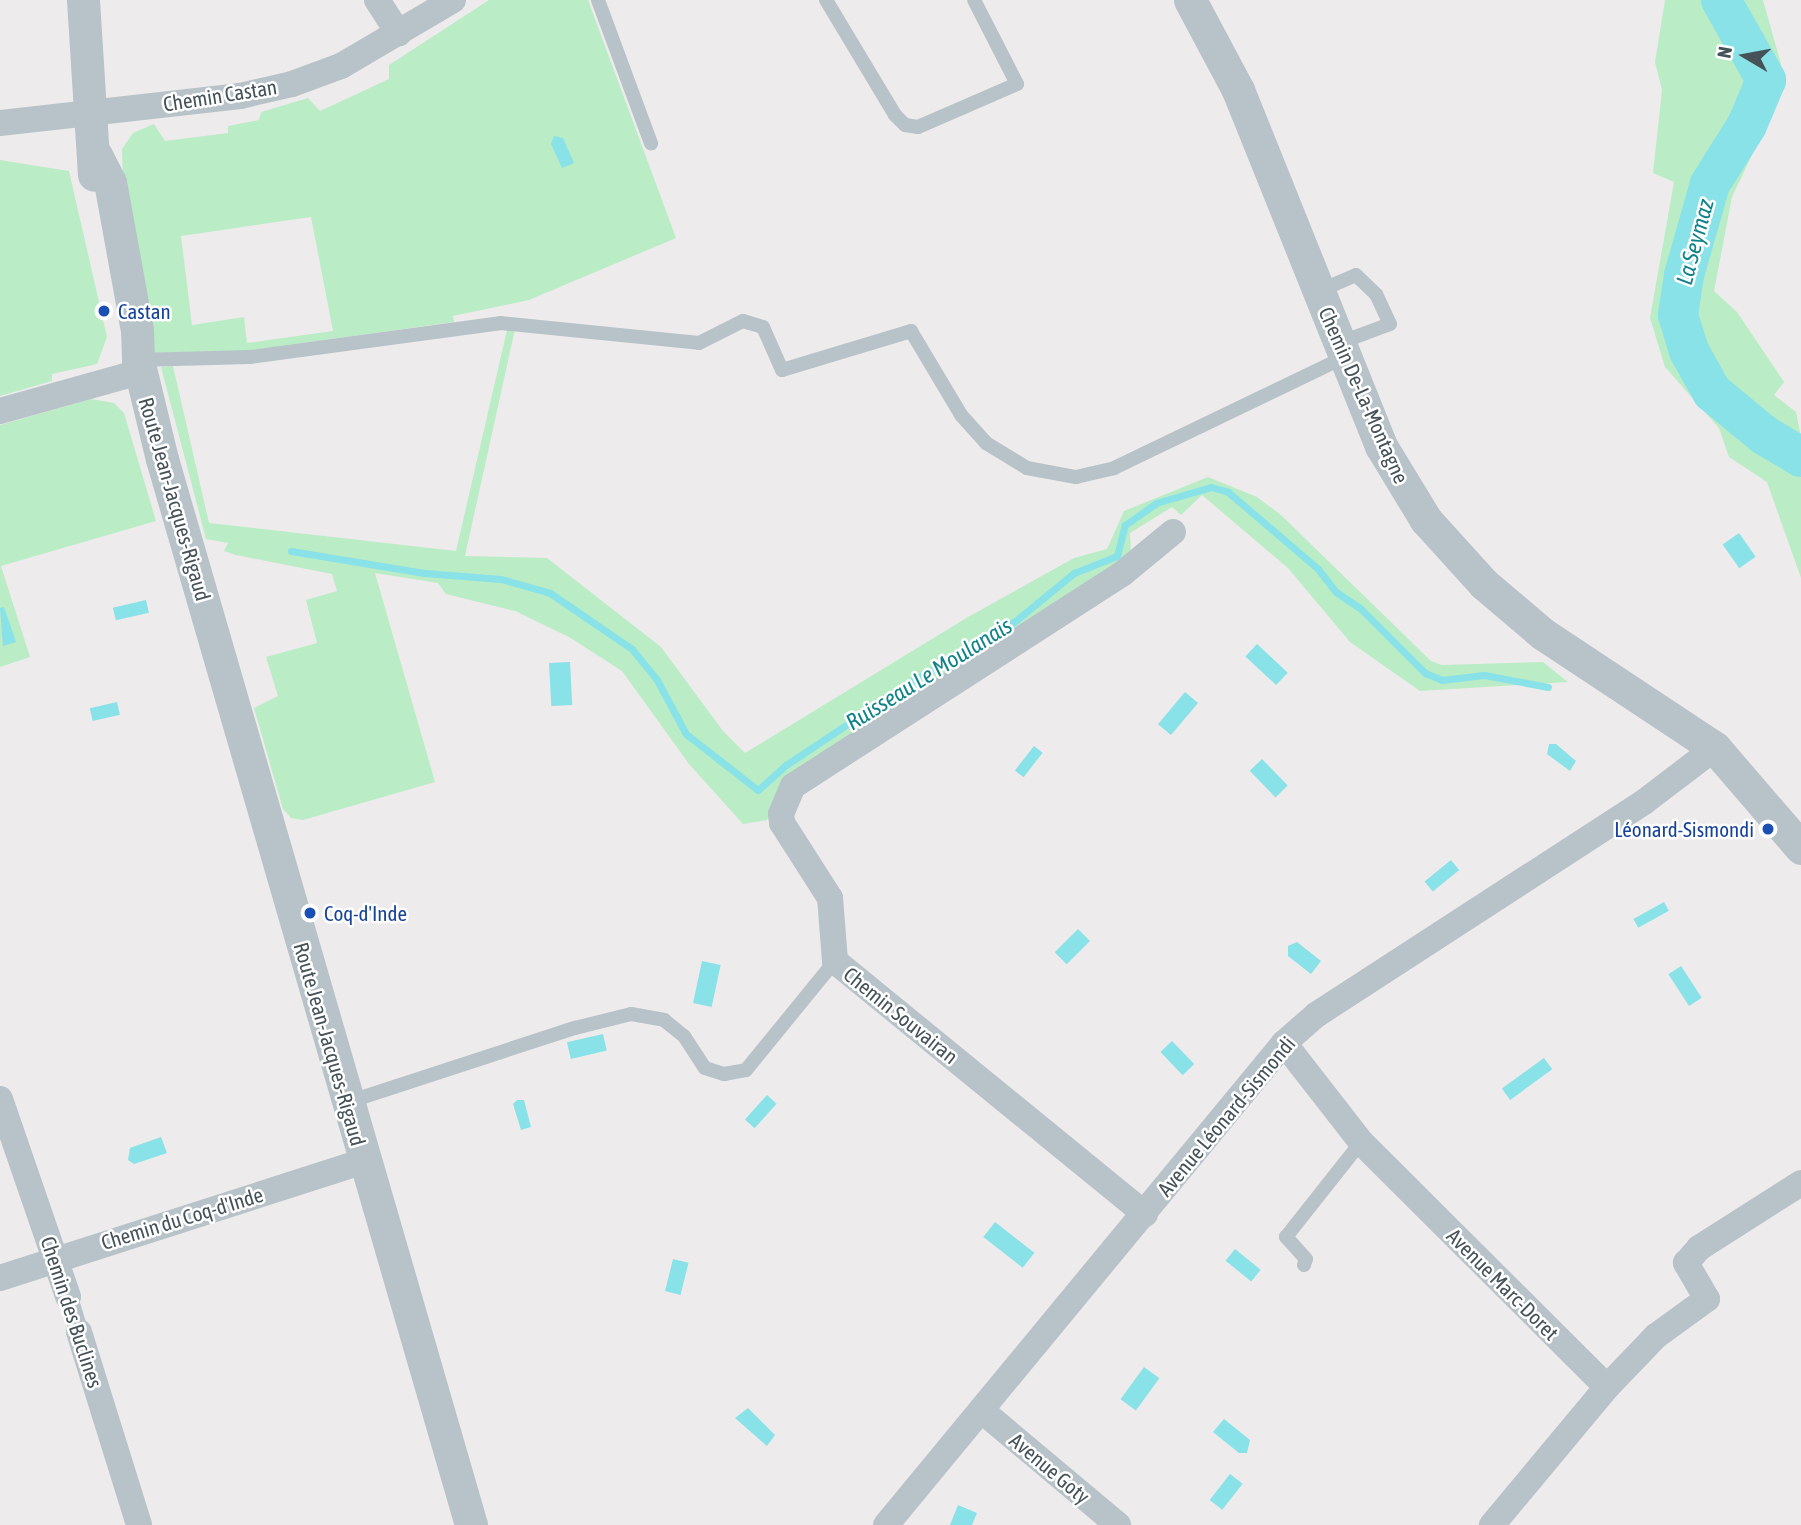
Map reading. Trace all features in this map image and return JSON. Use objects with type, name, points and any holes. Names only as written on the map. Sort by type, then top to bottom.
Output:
[{"type":"street","name":"Route Jean-Jacques-Rigaud","points":[[83,0],[96,155],[92,190],[120,334],[139,366],[347,1102],[471,1525]]},
{"type":"street","points":[[377,0],[399,34]]},
{"type":"street","name":"Chemin Castan","points":[[0,123],[92,110],[240,96],[292,83],[341,66],[453,0]]},
{"type":"street","name":"Chemin De-La-Montagne","points":[[1190,0],[1238,90],[1342,350],[1402,486],[1453,552],[1543,634],[1715,748],[1801,848]]},
{"type":"street","points":[[0,411],[139,366]]},
{"type":"street","name":"Chemin Souvairan","points":[[1144,1214],[835,961],[830,898],[782,823],[793,786],[1122,574],[1172,532]]},
{"type":"street","name":"Avenue Léonard-Sismondi","points":[[886,1525],[1284,1044],[1316,1015],[1644,802],[1715,748]]},
{"type":"street","name":"Avenue Marc-Doret","points":[[1284,1044],[1361,1142],[1606,1387]]},
{"type":"street","name":"Chemin des Buclines","points":[[0,1099],[68,1297],[139,1525]]},
{"type":"street","name":"Chemin du Coq-d'Inde","points":[[0,1278],[55,1258],[365,1161]]},
{"type":"street","points":[[1492,1525],[1606,1387],[1656,1336],[1707,1299],[1686,1263],[1699,1248],[1801,1183]]},
{"type":"street","name":"Avenue Goty","points":[[981,1410],[1118,1525]]},
{"type":"lane","points":[[598,0],[651,143]]},
{"type":"lane","points":[[826,0],[895,115],[905,125],[918,127],[1017,84],[974,0]]},
{"type":"lane","points":[[139,366],[250,357],[500,323],[699,343],[743,321],[763,327],[782,370],[911,331],[961,415],[986,443],[1027,468],[1076,477],[1105,472],[1390,324],[1376,294],[1356,275],[1318,292]]},
{"type":"lane","points":[[347,1102],[631,1014],[664,1020],[684,1036],[705,1068],[724,1074],[746,1070],[835,961]]},
{"type":"lane","points":[[1304,1265],[1306,1259],[1286,1237],[1361,1142]]},
{"type":"green space","points":[[489,0],[588,0],[676,238],[529,300],[453,316],[454,322],[245,351],[154,353],[123,180],[122,149],[133,133],[154,124],[165,141],[228,133],[228,126],[259,120],[261,112],[308,98],[320,111],[389,79],[389,65]],"holes":[[[311,217],[333,331],[247,343],[244,317],[192,325],[181,236]]]},
{"type":"green space","points":[[1665,0],[1763,0],[1781,64],[1770,117],[1732,197],[1714,291],[1737,312],[1784,382],[1774,395],[1796,412],[1801,437],[1801,578],[1767,482],[1729,457],[1719,428],[1665,367],[1650,318],[1674,182],[1653,173],[1662,90],[1655,62]]},
{"type":"green space","points":[[0,160],[69,171],[107,337],[97,364],[52,374],[52,381],[0,396]]},
{"type":"green space","points":[[515,329],[465,556],[547,558],[661,647],[723,731],[745,753],[968,617],[1074,558],[1107,549],[1124,511],[1208,477],[1257,497],[1281,515],[1431,661],[1442,665],[1543,662],[1568,682],[1420,691],[1350,642],[1288,568],[1202,495],[1181,515],[1172,507],[1130,533],[1131,557],[780,785],[767,820],[743,824],[689,764],[622,671],[569,637],[515,611],[446,594],[438,583],[375,573],[435,782],[303,820],[291,818],[283,809],[254,708],[278,696],[266,657],[317,643],[306,600],[337,591],[332,574],[236,555],[224,551],[228,543],[206,539],[161,367],[173,366],[209,523],[456,551],[507,330]]},
{"type":"green space","points":[[91,399],[114,403],[124,413],[156,521],[1,566],[30,657],[0,667],[0,425]]},
{"type":"water","points":[[554,136],[563,138],[574,163],[562,168],[551,144]]},
{"type":"water","points":[[1739,533],[1756,557],[1739,568],[1723,544]]},
{"type":"water","points":[[146,600],[149,613],[116,620],[113,608]]},
{"type":"water","points":[[4,607],[16,642],[3,646],[0,608]]},
{"type":"water","points":[[1257,644],[1288,673],[1276,685],[1245,656]]},
{"type":"water","points":[[570,662],[572,705],[551,706],[549,663]]},
{"type":"water","points":[[1185,692],[1198,703],[1171,735],[1158,724]]},
{"type":"water","points":[[117,702],[120,715],[93,721],[90,708]]},
{"type":"water","points":[[1549,744],[1556,744],[1576,761],[1570,771],[1547,754]]},
{"type":"water","points":[[1034,746],[1043,753],[1024,777],[1015,770]]},
{"type":"water","points":[[1262,759],[1288,786],[1275,797],[1250,771]]},
{"type":"water","points":[[1451,860],[1459,870],[1433,891],[1425,881]]},
{"type":"water","points":[[1664,902],[1669,911],[1638,928],[1633,919]]},
{"type":"water","points":[[1078,929],[1090,941],[1067,964],[1055,952]]},
{"type":"water","points":[[1297,942],[1321,961],[1311,974],[1288,956],[1288,946]]},
{"type":"water","points":[[702,961],[721,965],[712,1007],[693,1003]]},
{"type":"water","points":[[1681,966],[1702,998],[1689,1006],[1668,974]]},
{"type":"water","points":[[603,1034],[607,1051],[571,1059],[567,1042]]},
{"type":"water","points":[[1172,1041],[1194,1064],[1183,1075],[1160,1052]]},
{"type":"water","points":[[1544,1058],[1552,1069],[1510,1100],[1502,1089]]},
{"type":"water","points":[[767,1095],[777,1104],[755,1128],[745,1120]]},
{"type":"water","points":[[517,1100],[524,1100],[531,1127],[521,1130],[513,1104]]},
{"type":"water","points":[[161,1137],[167,1153],[134,1164],[128,1160],[130,1148]]},
{"type":"water","points":[[995,1222],[1034,1253],[1023,1268],[983,1237]]},
{"type":"water","points":[[1235,1249],[1261,1270],[1251,1281],[1226,1261]]},
{"type":"water","points":[[673,1259],[689,1263],[681,1295],[665,1291]]},
{"type":"water","points":[[1144,1367],[1159,1378],[1136,1411],[1120,1399]]},
{"type":"water","points":[[748,1408],[775,1435],[767,1446],[735,1418]]},
{"type":"water","points":[[1224,1419],[1250,1440],[1247,1453],[1239,1453],[1213,1432]]},
{"type":"water","points":[[1230,1474],[1243,1484],[1222,1510],[1210,1500]]},
{"type":"water","points":[[958,1505],[977,1513],[972,1525],[950,1525]]},
{"type":"waterway","name":"La Seymaz","points":[[1721,0],[1766,80],[1747,125],[1710,184],[1684,275],[1678,315],[1689,351],[1712,392],[1764,435],[1801,457]]},
{"type":"waterway","name":"Ruisseau Le Moulanais","points":[[291,551],[424,573],[501,579],[550,593],[632,649],[657,680],[686,734],[758,790],[786,765],[909,683],[1014,622],[1074,573],[1117,556],[1125,525],[1156,503],[1211,487],[1228,492],[1318,569],[1336,592],[1361,609],[1425,673],[1442,680],[1484,675],[1548,687]]},
{"type":"place","name":"Castan","points":[[104,311]]},
{"type":"place","name":"Léonard-Sismondi","points":[[1768,829]]},
{"type":"place","name":"Coq-d'Inde","points":[[310,913]]}]
